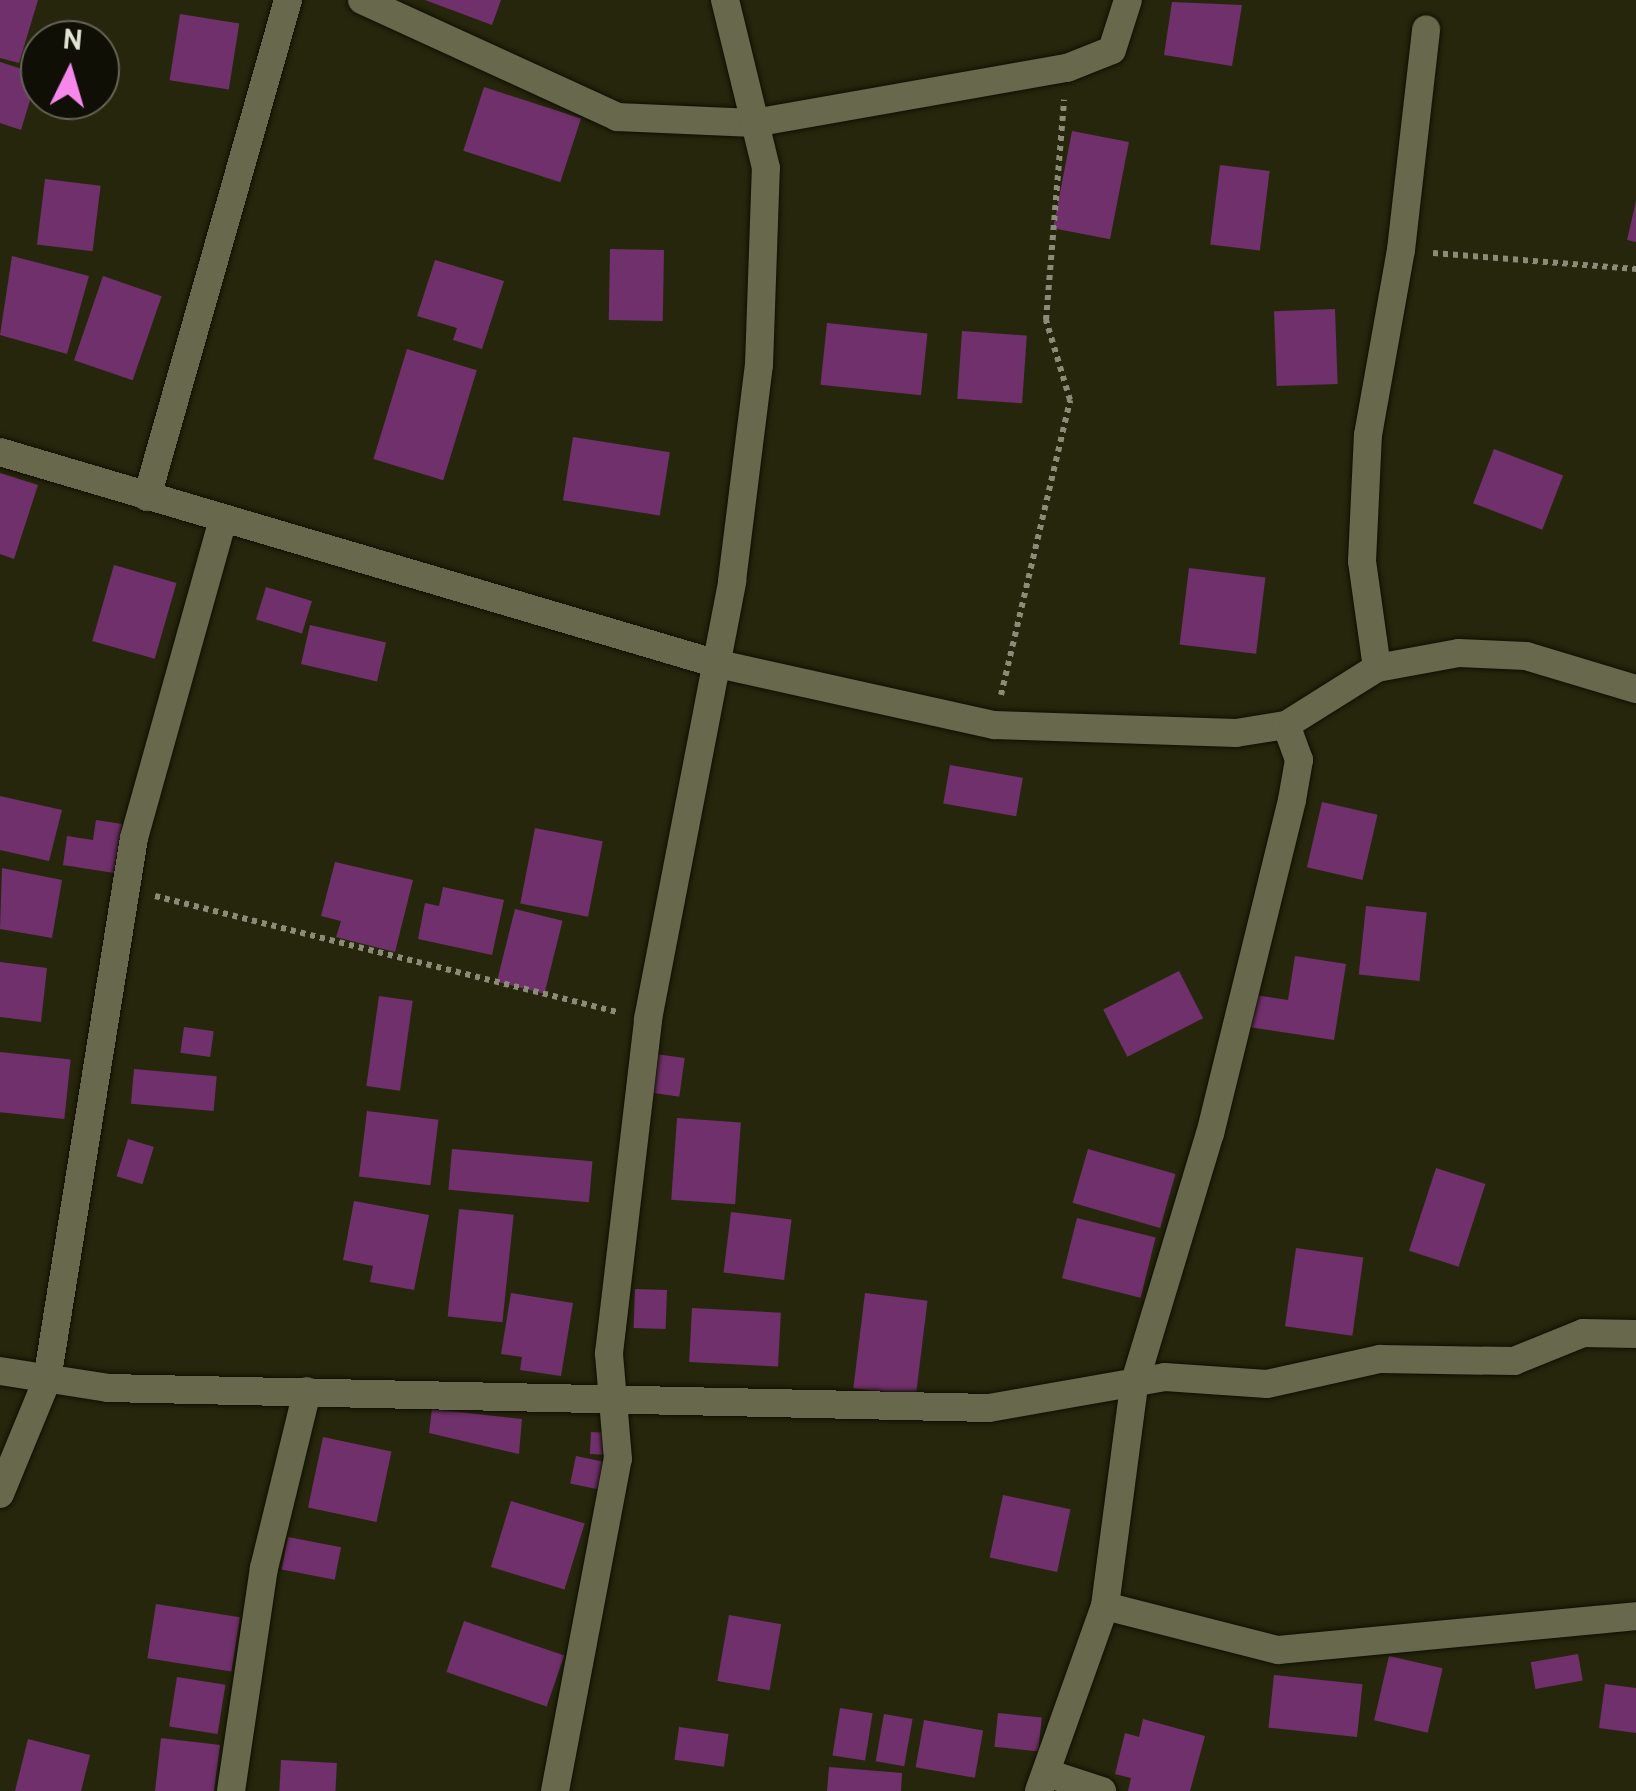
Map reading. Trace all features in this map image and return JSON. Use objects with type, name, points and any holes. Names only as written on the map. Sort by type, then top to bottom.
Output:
[{"type":"street","points":[[147,497],[288,0]]},
{"type":"street","points":[[362,0],[617,117],[754,123],[1068,68],[1112,50],[1128,0]]},
{"type":"street","points":[[555,1791],[618,1458],[606,1397],[648,1019],[714,662],[759,365],[768,222],[754,123],[725,0]]},
{"type":"street","points":[[1377,668],[1362,560],[1368,434],[1402,250],[1426,29]]},
{"type":"street","points":[[0,452],[714,662],[994,725],[1236,733],[1286,725],[1377,668],[1459,653],[1526,656],[1636,689]]},
{"type":"street","points":[[0,1494],[46,1380],[124,888],[224,519]]},
{"type":"street","points":[[1102,1791],[1043,1782],[1105,1606],[1134,1384],[1210,1134],[1292,800],[1299,760],[1286,725]]},
{"type":"street","points":[[0,1371],[46,1380],[307,1392],[989,1408],[1164,1377],[1268,1384],[1380,1359],[1514,1361],[1583,1334],[1636,1334]]},
{"type":"street","points":[[231,1791],[264,1568],[307,1392]]},
{"type":"street","points":[[1105,1606],[1278,1650],[1636,1616]]},
{"type":"path","points":[[994,725],[1070,400],[1046,320],[1068,68]]},
{"type":"path","points":[[1402,250],[1636,270]]},
{"type":"path","points":[[124,888],[341,950],[648,1019]]},
{"type":"building","points":[[0,0],[38,0],[32,20],[20,20],[19,63],[0,58]]},
{"type":"building","points":[[425,0],[501,0],[492,25]]},
{"type":"building","points":[[1172,2],[1242,5],[1232,66],[1164,55]]},
{"type":"building","points":[[180,14],[239,23],[229,90],[170,80]]},
{"type":"building","points":[[0,62],[20,68],[20,120],[24,120],[21,130],[0,123]]},
{"type":"building","points":[[484,87],[581,119],[560,182],[463,151]]},
{"type":"building","points":[[1072,131],[1129,142],[1110,239],[1053,228]]},
{"type":"building","points":[[1220,165],[1270,171],[1260,250],[1210,244]]},
{"type":"building","points":[[45,179],[101,186],[93,251],[37,245]]},
{"type":"building","points":[[1636,201],[1636,242],[1627,240]]},
{"type":"building","points":[[610,249],[664,250],[663,321],[609,320]]},
{"type":"building","points":[[12,256],[89,276],[67,354],[0,335]]},
{"type":"building","points":[[435,260],[504,281],[482,349],[453,340],[457,328],[417,316]]},
{"type":"building","points":[[103,276],[162,296],[133,380],[74,360]]},
{"type":"building","points":[[1335,309],[1338,384],[1277,386],[1274,311]]},
{"type":"building","points":[[827,323],[927,334],[921,395],[821,385]]},
{"type":"building","points":[[962,331],[1027,336],[1022,403],[957,399]]},
{"type":"building","points":[[407,349],[477,370],[443,480],[373,459]]},
{"type":"building","points":[[573,437],[670,452],[660,516],[563,500]]},
{"type":"building","points":[[1494,449],[1563,476],[1542,530],[1473,503]]},
{"type":"building","points":[[0,473],[38,485],[14,559],[0,554]]},
{"type":"building","points":[[114,565],[176,583],[155,659],[92,641]]},
{"type":"building","points":[[1189,568],[1265,577],[1256,654],[1180,644]]},
{"type":"building","points":[[266,587],[312,601],[302,634],[256,620]]},
{"type":"building","points":[[310,625],[386,643],[377,682],[301,664]]},
{"type":"building","points":[[950,765],[1023,778],[1016,816],[943,803]]},
{"type":"building","points":[[0,796],[62,810],[49,861],[0,850]]},
{"type":"building","points":[[1322,802],[1378,815],[1362,880],[1307,867]]},
{"type":"building","points":[[96,820],[122,824],[114,873],[63,865],[67,836],[93,840]]},
{"type":"building","points":[[535,828],[603,841],[588,917],[520,904]]},
{"type":"building","points":[[335,862],[413,880],[395,952],[336,937],[341,921],[321,916]]},
{"type":"building","points":[[2,868],[62,880],[52,938],[0,929]]},
{"type":"building","points":[[443,887],[504,900],[492,955],[418,939],[425,903],[439,906]]},
{"type":"building","points":[[1366,906],[1427,912],[1419,981],[1359,975]]},
{"type":"building","points":[[515,909],[563,921],[544,994],[497,982]]},
{"type":"building","points":[[1295,956],[1346,964],[1334,1040],[1242,1026],[1248,994],[1288,1000]]},
{"type":"building","points":[[0,962],[47,968],[41,1022],[0,1017]]},
{"type":"building","points":[[1179,971],[1203,1018],[1127,1057],[1103,1010]]},
{"type":"building","points":[[379,996],[413,1001],[400,1091],[366,1086]]},
{"type":"building","points":[[184,1027],[214,1031],[210,1057],[180,1053]]},
{"type":"building","points":[[0,1052],[71,1059],[64,1119],[0,1112]]},
{"type":"building","points":[[656,1054],[685,1058],[679,1097],[651,1093]]},
{"type":"building","points":[[134,1069],[217,1076],[214,1111],[131,1104]]},
{"type":"building","points":[[367,1111],[438,1120],[430,1185],[359,1177]]},
{"type":"building","points":[[677,1118],[741,1122],[735,1204],[671,1200]]},
{"type":"building","points":[[128,1139],[154,1147],[142,1184],[117,1176]]},
{"type":"building","points":[[452,1149],[592,1161],[589,1202],[448,1190]]},
{"type":"building","points":[[1088,1149],[1175,1174],[1160,1228],[1073,1203]]},
{"type":"building","points":[[1436,1168],[1485,1184],[1459,1267],[1409,1251]]},
{"type":"building","points":[[354,1201],[429,1215],[414,1290],[370,1282],[373,1266],[343,1260]]},
{"type":"building","points":[[459,1209],[514,1215],[502,1322],[448,1316]]},
{"type":"building","points":[[731,1212],[792,1219],[784,1280],[724,1273]]},
{"type":"building","points":[[1077,1218],[1156,1238],[1141,1298],[1062,1278]]},
{"type":"building","points":[[1296,1248],[1363,1257],[1352,1336],[1285,1326]]},
{"type":"building","points":[[635,1289],[667,1290],[666,1329],[634,1328]]},
{"type":"building","points":[[511,1293],[573,1303],[561,1376],[520,1370],[522,1357],[501,1354]]},
{"type":"building","points":[[865,1293],[928,1301],[916,1396],[853,1388]]},
{"type":"building","points":[[692,1308],[781,1313],[778,1367],[689,1362]]},
{"type":"building","points":[[432,1409],[522,1419],[519,1454],[429,1433]]},
{"type":"building","points":[[591,1432],[611,1433],[610,1455],[590,1454]]},
{"type":"building","points":[[323,1437],[391,1452],[377,1522],[308,1507]]},
{"type":"building","points":[[576,1456],[614,1464],[608,1491],[570,1483]]},
{"type":"building","points":[[1003,1495],[1070,1509],[1057,1572],[990,1558]]},
{"type":"building","points":[[511,1501],[585,1524],[564,1589],[491,1567]]},
{"type":"building","points":[[288,1537],[341,1547],[335,1580],[282,1569]]},
{"type":"building","points":[[156,1604],[240,1617],[231,1672],[147,1658]]},
{"type":"building","points":[[729,1615],[781,1624],[770,1690],[717,1681]]},
{"type":"building","points":[[464,1621],[564,1656],[547,1707],[446,1672]]},
{"type":"building","points":[[1578,1654],[1583,1681],[1535,1689],[1531,1662]]},
{"type":"building","points":[[1389,1656],[1443,1668],[1428,1733],[1374,1720]]},
{"type":"building","points":[[1274,1675],[1363,1684],[1357,1737],[1268,1728]]},
{"type":"building","points":[[177,1677],[225,1685],[218,1734],[169,1726]]},
{"type":"building","points":[[1605,1684],[1636,1688],[1636,1733],[1599,1728]]},
{"type":"building","points":[[840,1708],[873,1713],[865,1761],[832,1755]]},
{"type":"building","points":[[998,1713],[1042,1718],[1038,1751],[994,1747]]},
{"type":"building","points":[[884,1714],[913,1719],[904,1766],[876,1761]]},
{"type":"building","points":[[1143,1719],[1205,1736],[1190,1791],[1128,1791],[1131,1778],[1115,1774],[1125,1733],[1139,1737]]},
{"type":"building","points":[[924,1720],[983,1730],[975,1778],[916,1767]]},
{"type":"building","points":[[679,1727],[729,1734],[724,1767],[674,1760]]},
{"type":"building","points":[[161,1738],[220,1745],[214,1791],[155,1791]]},
{"type":"building","points":[[28,1739],[90,1755],[81,1791],[15,1791]]},
{"type":"building","points":[[281,1760],[337,1763],[335,1791],[279,1791]]},
{"type":"building","points":[[829,1767],[902,1773],[901,1791],[827,1791]]}]
